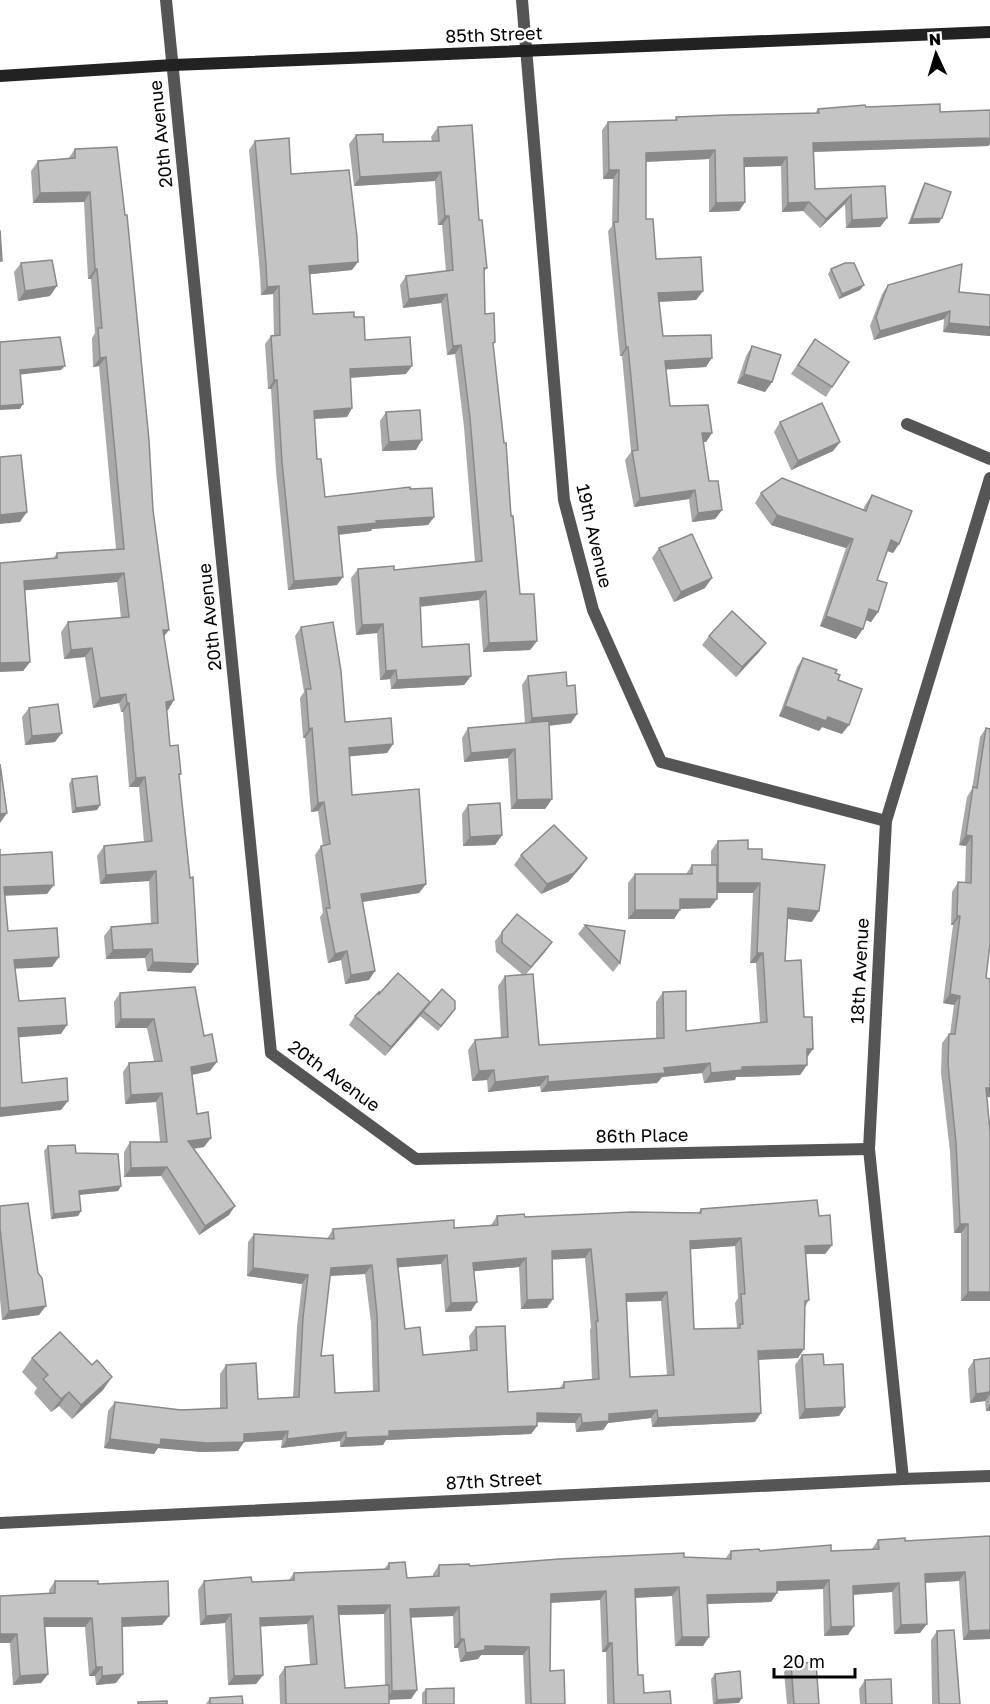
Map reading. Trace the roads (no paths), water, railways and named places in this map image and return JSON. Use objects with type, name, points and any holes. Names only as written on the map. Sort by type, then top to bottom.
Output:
[{"type":"street","name":"20th Avenue","points":[[166,0],[271,1053],[416,1159]]},
{"type":"street","name":"19th Avenue","points":[[522,0],[564,500],[593,610],[661,762],[885,821]]},
{"type":"street","name":"85th Street","points":[[0,76],[173,65],[990,32]]},
{"type":"street","points":[[907,424],[990,459]]},
{"type":"street","name":"18th Avenue","points":[[903,1479],[869,1149],[885,821],[990,478]]},
{"type":"street","name":"86th Place","points":[[416,1159],[869,1149]]},
{"type":"street","name":"87th Street","points":[[0,1523],[990,1476]]}]
